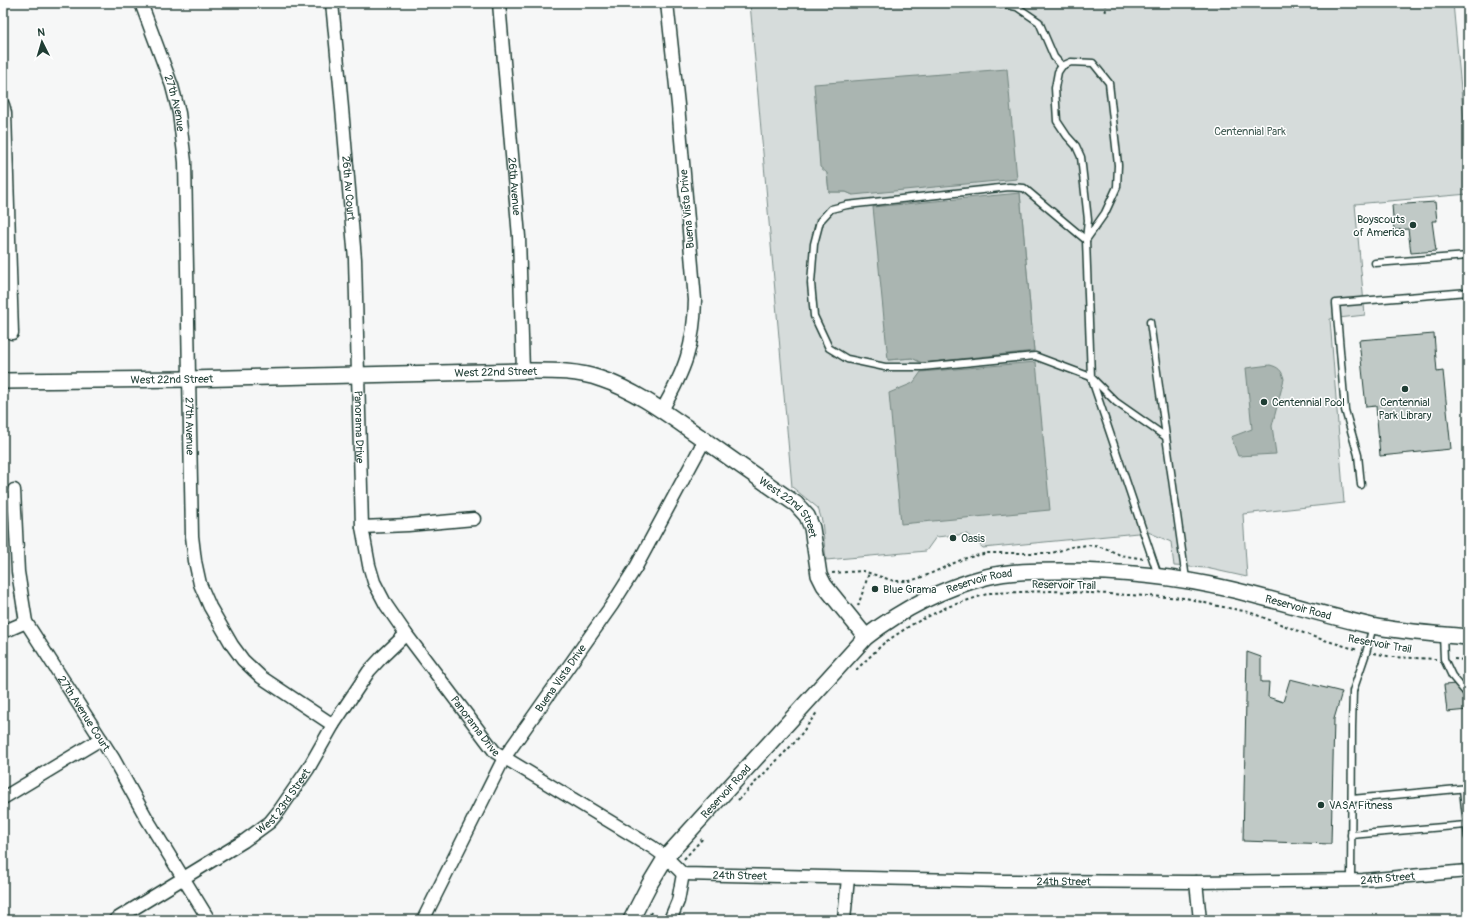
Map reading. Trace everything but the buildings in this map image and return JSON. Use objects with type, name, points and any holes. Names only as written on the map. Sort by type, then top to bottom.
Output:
[{"type":"street","name":"27th Avenue","points":[[141,3],[163,58],[172,86],[179,113],[185,162],[192,536],[200,584],[232,645],[243,660],[261,677],[333,725]]},
{"type":"street","name":"26th Av Court","points":[[332,3],[355,259],[358,375]]},
{"type":"street","name":"26th Avenue","points":[[499,3],[519,237],[523,371]]},
{"type":"street","name":"Buena Vista Drive","points":[[662,410],[674,389],[688,355],[694,324],[695,300],[678,106],[667,3]]},
{"type":"street","points":[[3,105],[5,113],[7,299],[12,333]]},
{"type":"street","name":"West 22nd Street","points":[[3,381],[188,379],[523,371],[578,373],[600,378],[624,388],[662,410],[796,504],[807,516],[812,528],[819,575],[824,586],[866,637]]},
{"type":"street","name":"Panorama Drive","points":[[358,375],[362,527],[369,565],[374,582],[386,605],[406,634],[495,752],[666,857]]},
{"type":"street","name":"Buena Vista Drive","points":[[423,920],[504,758],[612,604],[636,567],[704,440]]},
{"type":"street","name":"27th Avenue Court","points":[[14,490],[18,572],[26,622],[101,739],[147,819],[209,920]]},
{"type":"street","points":[[362,527],[408,525],[474,519]]},
{"type":"street","name":"Reservoir Road","points":[[631,920],[649,885],[666,857],[866,637],[886,621],[915,605],[956,587],[986,577],[1027,572],[1103,571],[1159,577],[1228,589],[1373,626],[1414,633],[1468,637]]},
{"type":"street","points":[[3,632],[26,622]]},
{"type":"street","name":"West 23rd Street","points":[[115,920],[244,842],[270,822],[280,811],[308,769],[333,725],[369,671],[406,634]]},
{"type":"street","points":[[3,798],[101,739]]},
{"type":"street","points":[[666,857],[680,871],[678,901],[670,920]]},
{"type":"street","name":"24th Street","points":[[680,871],[848,878],[1196,882],[1351,880],[1468,871]]},
{"type":"street","points":[[844,920],[848,878]]},
{"type":"street","points":[[1196,882],[1200,920]]},
{"type":"lane","points":[[996,3],[1017,7],[1039,22],[1054,57],[1062,66]]},
{"type":"lane","points":[[1086,240],[1105,213],[1117,187],[1118,165],[1109,83],[1092,63],[1071,62],[1062,66],[1058,72],[1055,88],[1057,121],[1076,146],[1081,157],[1088,220],[1086,240],[1091,377],[1159,577]]},
{"type":"lane","points":[[1086,240],[1024,188],[1009,187],[847,205],[831,209],[820,221],[814,244],[811,283],[814,316],[828,348],[847,359],[885,367],[922,367],[1035,356],[1091,377],[1116,402],[1166,437]]},
{"type":"lane","points":[[1375,263],[1468,256]]},
{"type":"lane","points":[[1361,485],[1358,455],[1345,410],[1336,303],[1468,292]]},
{"type":"lane","points":[[1150,322],[1186,581]]},
{"type":"lane","points":[[1351,880],[1353,690],[1373,626]]},
{"type":"lane","points":[[1442,635],[1444,659],[1452,676],[1468,695]]},
{"type":"lane","points":[[1352,799],[1466,789],[1466,825],[1468,838]]},
{"type":"lane","points":[[1352,836],[1466,825]]},
{"type":"path","points":[[1105,3],[1106,14]]},
{"type":"path","points":[[819,575],[851,571],[869,573],[894,580],[910,581],[963,559],[987,553],[1052,553],[1072,547],[1088,545],[1105,548],[1120,555],[1153,560]]},
{"type":"path","points":[[847,615],[857,608],[869,573]]},
{"type":"path","name":"Reservoir Trail","points":[[852,674],[884,643],[911,625],[947,607],[990,593],[1042,591],[1186,598],[1249,612],[1314,637],[1366,652],[1392,657],[1468,660]]},
{"type":"path","points":[[736,802],[796,742],[820,708]]},
{"type":"path","points":[[680,871],[705,835]]},
{"type":"path","points":[[648,920],[654,907]]},
{"type":"green space","name":"Centennial Park","points":[[750,3],[1453,3],[1468,164],[1468,194],[1355,204],[1365,315],[1330,319],[1344,503],[1243,514],[1247,577],[1206,568],[1174,566],[1171,542],[1148,532],[983,548],[967,534],[936,537],[926,551],[826,560],[822,521],[818,508],[792,487]],"holes":[[[827,173],[853,195],[846,192],[829,192]],[[1020,193],[1034,351],[922,363],[912,358],[888,360]]]},
{"type":"shaded area","points":[[1007,69],[1017,179],[853,195],[846,192],[829,192],[827,173],[820,167],[814,84]]},
{"type":"shaded area","points":[[1020,193],[1034,351],[922,363],[912,358],[888,360],[873,207]]},
{"type":"shaded area","points":[[1036,362],[1050,510],[901,524],[889,393],[913,383],[921,372]]},
{"type":"shaded area","name":"Centennial Pool","points":[[1270,365],[1279,369],[1284,379],[1272,426],[1276,454],[1238,456],[1231,437],[1252,429],[1246,368]]},
{"type":"place","name":"Boyscouts of America","points":[[1413,225]]},
{"type":"place","name":"Centennial Park Library","points":[[1405,389]]},
{"type":"place","name":"Centennial Pool","points":[[1264,402]]},
{"type":"place","name":"Oasis","points":[[953,538]]},
{"type":"place","name":"Blue Grama","points":[[875,589]]},
{"type":"place","name":"VASA Fitness","points":[[1321,805]]}]
